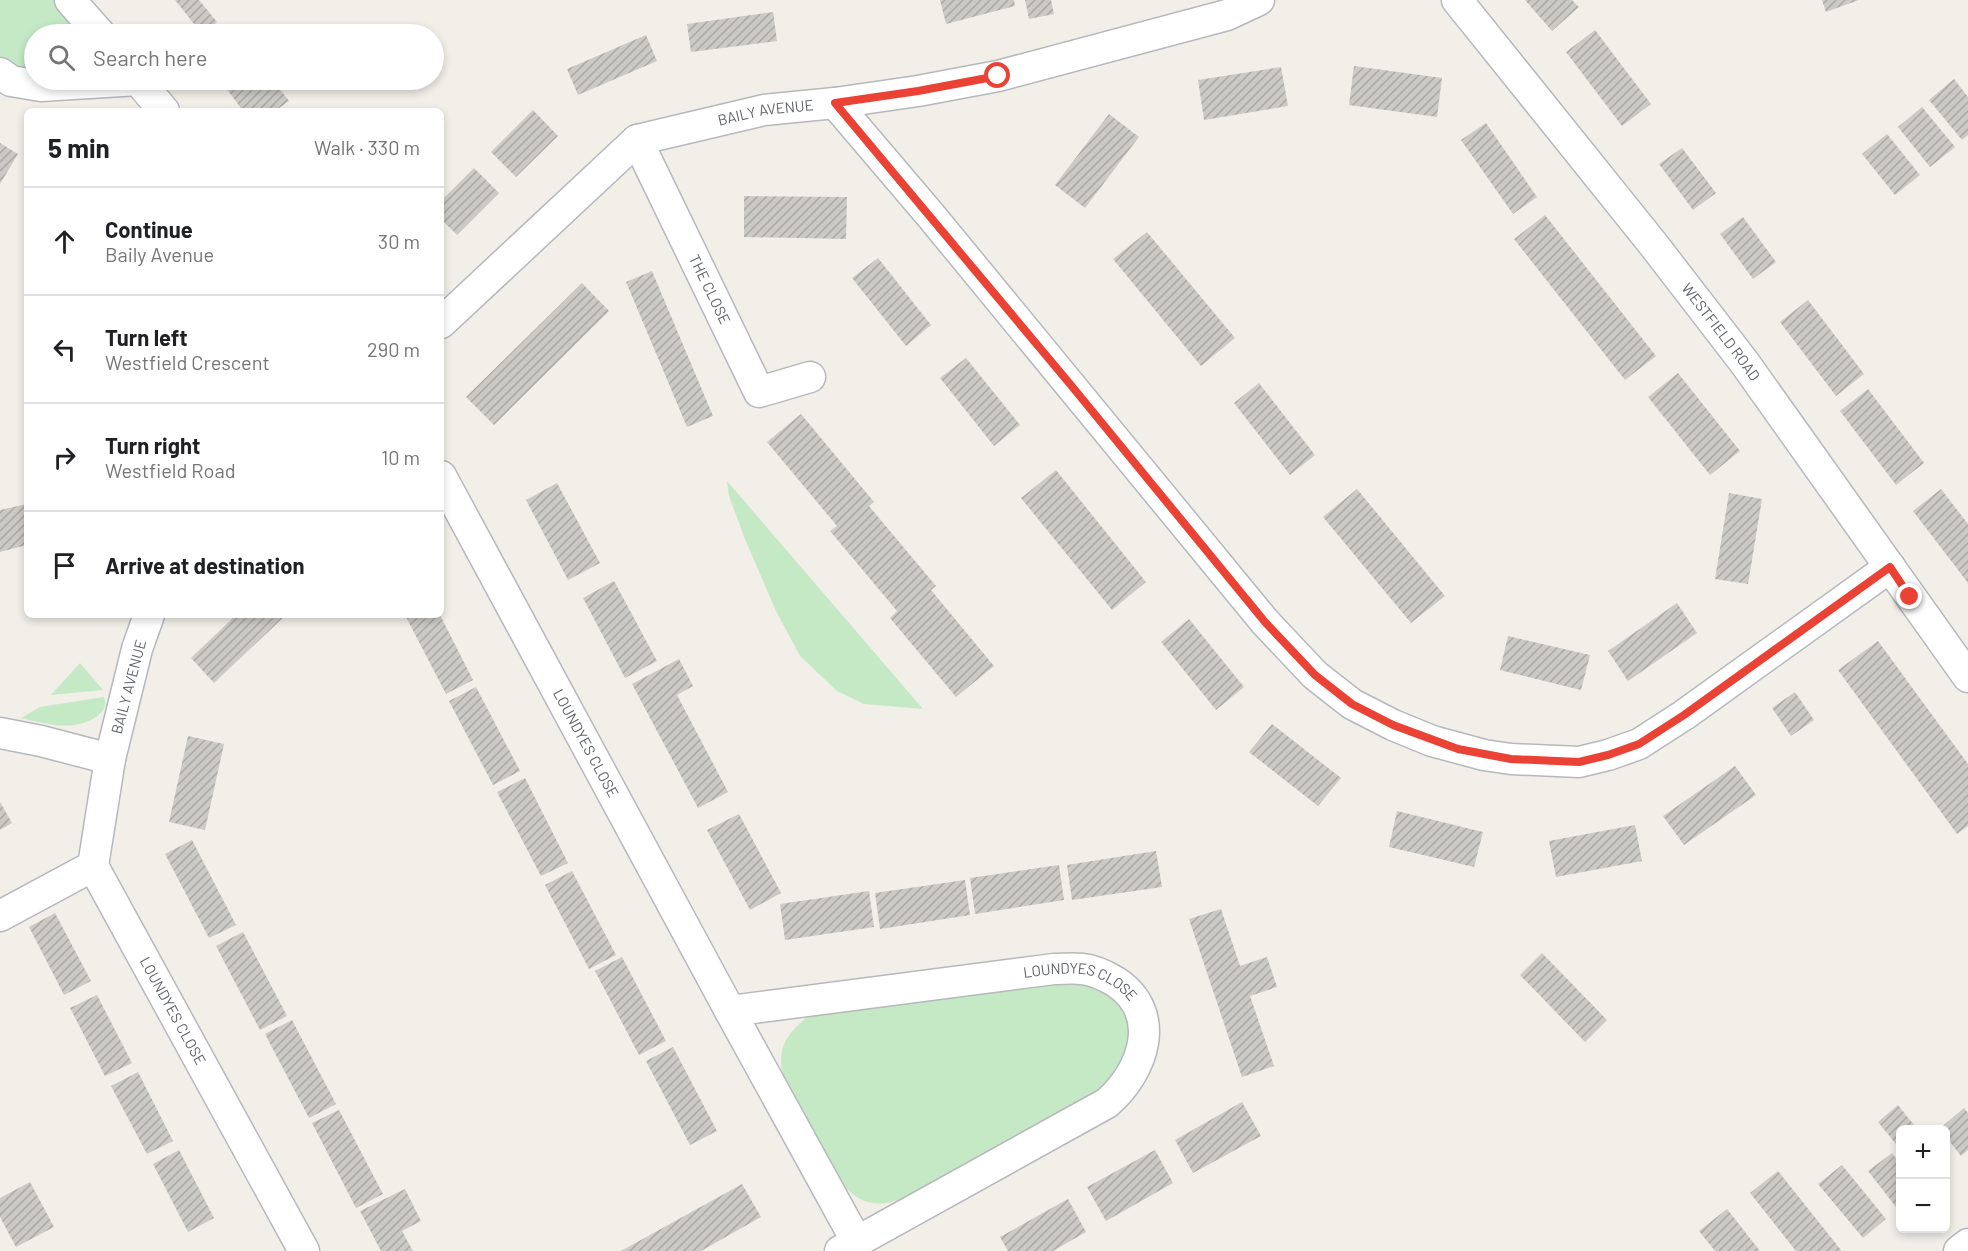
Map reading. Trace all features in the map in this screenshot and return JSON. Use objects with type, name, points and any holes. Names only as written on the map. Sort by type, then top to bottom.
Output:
[{"type":"street","points":[[70,0],[91,24]]},
{"type":"street","name":"BAILY AVENUE","points":[[444,320],[637,140],[764,110],[918,91],[998,76],[1227,15],[1259,0]]},
{"type":"street","name":"WESTFIELD ROAD","points":[[1457,0],[1653,244],[1744,362],[1968,677]]},
{"type":"street","points":[[0,74],[11,81],[24,83]]},
{"type":"street","points":[[146,90],[161,108]]},
{"type":"street","points":[[835,103],[1265,622],[1315,675],[1352,704],[1393,725],[1458,749],[1511,759],[1579,762],[1608,755],[1639,744],[1684,715],[1890,567]]},
{"type":"street","name":"THE CLOSE","points":[[637,140],[759,392],[810,377]]},
{"type":"street","name":"LOUNDYES CLOSE","points":[[444,482],[730,1011],[848,1247],[1107,1103],[1120,1091],[1144,1047],[1142,1015],[1136,1000],[1122,986],[1107,977],[1084,969],[1054,969],[730,1011]]},
{"type":"street","name":"BAILY AVENUE","points":[[110,759],[137,649],[148,618]]},
{"type":"street","points":[[0,733],[110,759],[93,866],[0,916]]},
{"type":"street","name":"LOUNDYES CLOSE","points":[[93,866],[298,1249]]},
{"type":"street","points":[[1959,1251],[1968,1244]]},
{"type":"green space","points":[[0,0],[70,0],[91,24],[24,24],[24,78],[0,74]]},
{"type":"green space","points":[[727,481],[923,709],[864,704],[837,691],[800,656],[776,611],[745,539],[729,496]]},
{"type":"green space","points":[[80,663],[103,690],[51,695]]},
{"type":"green space","points":[[104,697],[105,706],[101,713],[87,722],[59,725],[21,718],[40,707]]},
{"type":"green space","points":[[1063,980],[1097,985],[1121,1004],[1131,1032],[1123,1059],[1111,1080],[1097,1091],[903,1198],[885,1203],[870,1203],[857,1197],[843,1185],[784,1079],[781,1059],[784,1044],[800,1023],[808,1016]]},
{"type":"building","points":[[175,0],[199,0],[217,22],[194,24]]},
{"type":"building","points":[[940,0],[1014,0],[1015,6],[946,24]]},
{"type":"building","points":[[1025,0],[1051,0],[1054,14],[1029,19]]},
{"type":"building","points":[[1525,0],[1572,0],[1579,7],[1552,31]]},
{"type":"building","points":[[1822,0],[1859,0],[1826,12]]},
{"type":"building","points":[[773,12],[777,41],[691,52],[687,24]]},
{"type":"building","points":[[1595,30],[1651,104],[1622,126],[1566,52]]},
{"type":"building","points":[[646,35],[657,61],[578,95],[567,69]]},
{"type":"building","points":[[1354,66],[1442,78],[1437,117],[1349,105]]},
{"type":"building","points":[[1281,67],[1288,106],[1204,120],[1198,80]]},
{"type":"building","points":[[1954,79],[1968,97],[1968,135],[1962,140],[1929,100]]},
{"type":"building","points":[[227,90],[281,90],[289,101],[279,108],[241,108]]},
{"type":"building","points":[[1922,107],[1955,147],[1930,167],[1898,127]]},
{"type":"building","points":[[533,110],[558,136],[516,177],[491,152]]},
{"type":"building","points":[[1109,114],[1139,137],[1085,208],[1055,185]]},
{"type":"building","points":[[1486,123],[1537,197],[1513,214],[1461,140]]},
{"type":"building","points":[[1887,134],[1920,175],[1895,195],[1862,154]]},
{"type":"building","points":[[0,143],[18,154],[0,184]]},
{"type":"building","points":[[1682,148],[1716,193],[1693,210],[1659,164]]},
{"type":"building","points":[[474,168],[499,193],[457,235],[444,222],[444,198]]},
{"type":"building","points":[[744,196],[847,197],[846,239],[744,237]]},
{"type":"building","points":[[1545,215],[1656,356],[1625,380],[1514,239]]},
{"type":"building","points":[[1743,217],[1776,262],[1753,279],[1720,234]]},
{"type":"building","points":[[1147,232],[1235,338],[1201,366],[1113,259]]},
{"type":"building","points":[[878,258],[931,325],[906,346],[852,278]]},
{"type":"building","points":[[652,271],[713,416],[687,427],[626,282]]},
{"type":"building","points":[[582,283],[609,311],[494,425],[466,397]]},
{"type":"building","points":[[1808,300],[1864,374],[1836,396],[1780,322]]},
{"type":"building","points":[[966,358],[1020,425],[994,446],[940,378]]},
{"type":"building","points":[[1678,373],[1740,451],[1710,475],[1648,397]]},
{"type":"building","points":[[1259,383],[1315,455],[1290,475],[1234,403]]},
{"type":"building","points":[[1868,389],[1924,463],[1896,485],[1840,411]]},
{"type":"building","points":[[801,414],[874,502],[869,506],[936,586],[931,590],[994,666],[956,697],[890,618],[897,611],[830,531],[837,526],[767,442]]},
{"type":"building","points":[[1056,470],[1146,582],[1112,610],[1021,498]]},
{"type":"building","points":[[557,483],[600,563],[568,580],[526,500]]},
{"type":"building","points":[[1357,489],[1445,596],[1411,623],[1323,517]]},
{"type":"building","points":[[1941,489],[1968,524],[1968,583],[1913,511]]},
{"type":"building","points":[[1729,493],[1762,499],[1748,584],[1715,579]]},
{"type":"building","points":[[24,505],[24,546],[0,552],[0,510]]},
{"type":"building","points":[[614,581],[657,661],[625,678],[583,598]]},
{"type":"building","points":[[1677,603],[1697,633],[1628,681],[1608,651]]},
{"type":"building","points":[[233,618],[283,618],[214,683],[191,658]]},
{"type":"building","points":[[407,618],[442,618],[473,680],[446,694]]},
{"type":"building","points":[[1189,619],[1244,687],[1216,710],[1161,642]]},
{"type":"building","points":[[1508,636],[1590,655],[1581,690],[1500,670]]},
{"type":"building","points":[[1878,641],[1968,764],[1968,826],[1957,834],[1838,670]]},
{"type":"building","points":[[679,659],[693,686],[677,695],[728,792],[698,808],[632,684]]},
{"type":"building","points":[[476,687],[520,771],[493,785],[449,701]]},
{"type":"building","points":[[1795,692],[1814,720],[1791,736],[1772,708]]},
{"type":"building","points":[[1272,724],[1341,778],[1318,806],[1249,752]]},
{"type":"building","points":[[188,736],[224,744],[205,830],[169,822]]},
{"type":"building","points":[[1735,766],[1756,795],[1684,845],[1663,816]]},
{"type":"building","points":[[525,778],[568,863],[541,876],[497,792]]},
{"type":"building","points":[[0,802],[12,823],[0,830]]},
{"type":"building","points":[[1397,811],[1483,832],[1474,867],[1389,847]]},
{"type":"building","points":[[739,814],[781,893],[750,910],[707,830]]},
{"type":"building","points":[[1635,825],[1642,861],[1556,877],[1549,841]]},
{"type":"building","points":[[192,840],[236,925],[209,938],[165,854]]},
{"type":"building","points":[[1156,851],[1162,887],[1072,900],[1067,865]]},
{"type":"building","points":[[1059,865],[1064,900],[975,914],[970,878]]},
{"type":"building","points":[[572,871],[616,955],[589,969],[545,885]]},
{"type":"building","points":[[965,880],[970,915],[880,929],[875,893]]},
{"type":"building","points":[[869,891],[874,927],[785,940],[780,904]]},
{"type":"building","points":[[1221,909],[1240,966],[1267,957],[1277,987],[1250,996],[1274,1066],[1242,1077],[1189,919]]},
{"type":"building","points":[[55,913],[91,981],[64,995],[29,927]]},
{"type":"building","points":[[243,932],[287,1016],[260,1030],[216,946]]},
{"type":"building","points":[[1542,953],[1607,1020],[1585,1042],[1520,975]]},
{"type":"building","points":[[622,957],[666,1041],[639,1055],[595,971]]},
{"type":"building","points":[[97,995],[132,1063],[105,1076],[70,1008]]},
{"type":"building","points":[[292,1020],[336,1104],[309,1118],[265,1034]]},
{"type":"building","points":[[673,1047],[717,1131],[690,1145],[646,1061]]},
{"type":"building","points":[[138,1072],[173,1141],[147,1154],[111,1086]]},
{"type":"building","points":[[1242,1102],[1261,1136],[1193,1173],[1175,1140]]},
{"type":"building","points":[[1898,1105],[1914,1125],[1896,1125],[1896,1144],[1878,1122]]},
{"type":"building","points":[[1964,1108],[1968,1113],[1968,1150],[1961,1156],[1950,1142],[1950,1125],[1944,1125]]},
{"type":"building","points":[[339,1110],[383,1194],[356,1208],[312,1123]]},
{"type":"building","points":[[179,1150],[214,1218],[188,1232],[153,1164]]},
{"type":"building","points":[[1155,1150],[1173,1183],[1106,1221],[1087,1187]]},
{"type":"building","points":[[1892,1153],[1896,1158],[1896,1207],[1868,1171]]},
{"type":"building","points":[[1842,1165],[1886,1219],[1863,1238],[1818,1184]]},
{"type":"building","points":[[1778,1171],[1840,1251],[1796,1251],[1750,1193]]},
{"type":"building","points":[[30,1182],[54,1227],[16,1247],[0,1217],[0,1198]]},
{"type":"building","points":[[742,1184],[761,1217],[701,1251],[621,1251]]},
{"type":"building","points":[[405,1189],[421,1221],[402,1231],[413,1251],[381,1251],[360,1211]]},
{"type":"building","points":[[1068,1199],[1086,1232],[1053,1251],[1008,1251],[1000,1237]]},
{"type":"building","points":[[1727,1209],[1760,1251],[1715,1251],[1699,1231]]},
{"type":"route","points":[[998,76],[835,103],[932,217],[1265,622],[1315,675],[1352,704],[1393,725],[1458,749],[1511,759],[1579,762],[1639,744],[1684,715],[1890,567],[1910,597]]}]
